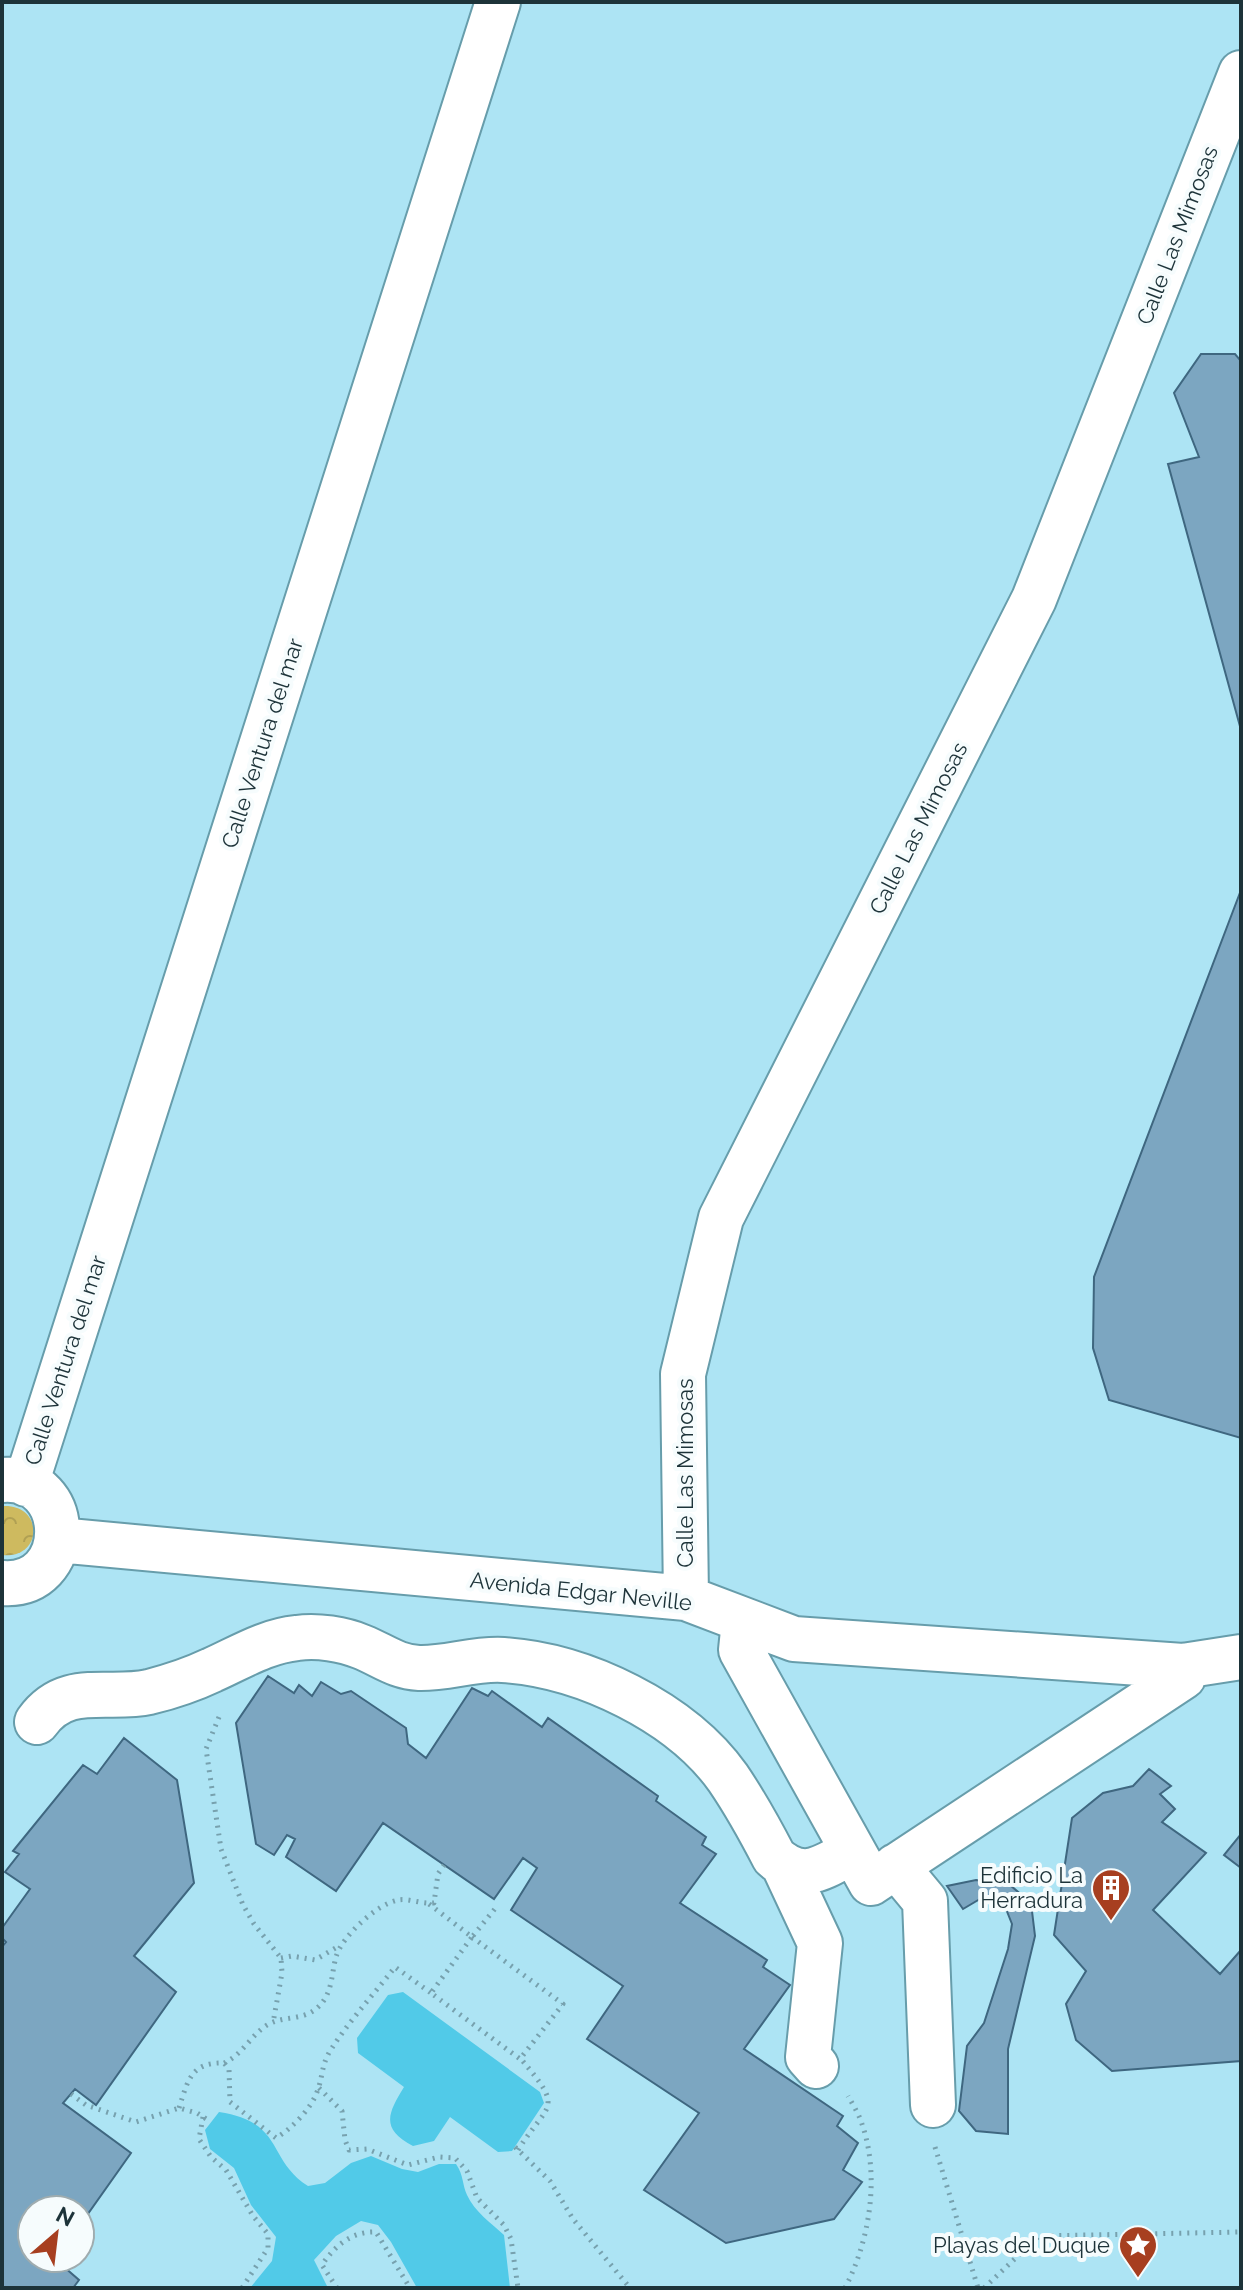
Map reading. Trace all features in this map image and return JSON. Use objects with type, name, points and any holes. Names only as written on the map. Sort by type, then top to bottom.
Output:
[{"type":"street","name":"Calle Ventura del mar","points":[[14,1482],[498,2]]},
{"type":"street","name":"Calle Las Mimosas","points":[[686,1598],[683,1374],[721,1218],[1034,599],[1241,73]]},
{"type":"street","points":[[2,1583],[19,1582],[41,1571],[55,1552],[58,1540],[55,1513],[48,1501],[14,1482]]},
{"type":"street","name":"Avenida Edgar Neville","points":[[58,1540],[686,1598],[794,1639],[1183,1666],[1241,1657]]},
{"type":"street","points":[[744,1621],[741,1650],[871,1883],[1183,1677],[1183,1666]]},
{"type":"street","points":[[37,1722],[44,1711],[67,1698],[147,1692],[209,1672],[265,1646],[297,1638],[330,1638],[362,1647],[389,1662],[419,1668],[503,1660],[564,1670],[625,1695],[682,1729],[726,1776],[774,1857],[783,1864],[804,1872],[816,1871],[853,1851]]},
{"type":"street","points":[[783,1864],[820,1943],[814,2012],[808,2035],[808,2057],[816,2066]]},
{"type":"street","points":[[896,1866],[925,1901],[933,2105]]},
{"type":"path","points":[[209,1672],[220,1692],[221,1711],[206,1749],[221,1849],[243,1905],[281,1958],[281,1981],[273,2023]]},
{"type":"path","points":[[179,2108],[197,2067],[235,2058],[273,2023],[302,2017],[317,2008],[328,1994],[336,1955],[342,1944],[367,1918],[392,1901],[403,1899],[422,1905],[434,1903],[438,1874],[444,1865]]},
{"type":"path","points":[[428,1904],[563,2004],[520,2059]]},
{"type":"path","points":[[431,1993],[498,1905]]},
{"type":"path","points":[[281,1958],[292,1956],[315,1960],[342,1944]]},
{"type":"path","points":[[224,2063],[229,2069],[230,2102],[276,2138],[305,2110],[319,2088],[319,2077],[332,2048],[395,1967],[520,2059],[544,2086],[549,2109],[516,2149],[550,2181],[573,2219],[630,2288]]},
{"type":"path","points":[[816,2066],[843,2086],[862,2124],[869,2158],[870,2193],[866,2231],[857,2265],[845,2288]]},
{"type":"path","points":[[319,2088],[342,2111],[349,2150],[367,2149],[408,2165],[439,2157],[455,2158],[467,2171],[477,2198],[504,2225],[511,2239],[518,2288]]},
{"type":"path","points":[[71,2094],[86,2105],[136,2122],[179,2108],[211,2122]]},
{"type":"path","points":[[933,2105],[935,2150],[978,2288]]},
{"type":"path","points":[[203,2117],[199,2125],[199,2139],[211,2157],[226,2170],[253,2216],[268,2234],[268,2248],[242,2288]]},
{"type":"path","points":[[337,2288],[322,2265],[337,2247],[360,2231],[376,2232],[410,2288]]},
{"type":"path","points":[[984,2288],[1039,2236],[1241,2232]]},
{"type":"green space","points":[[2,1506],[16,1507],[32,1521],[32,1540],[26,1549],[16,1554],[2,1555]]},
{"type":"water","points":[[403,1992],[540,2092],[544,2103],[512,2151],[498,2152],[450,2117],[434,2141],[413,2146],[395,2133],[391,2127],[391,2113],[404,2087],[358,2053],[357,2038],[388,1995]]},
{"type":"water","points":[[219,2112],[255,2124],[295,2175],[308,2186],[325,2183],[351,2163],[371,2156],[418,2172],[439,2164],[456,2164],[470,2201],[504,2235],[510,2288],[417,2288],[378,2225],[361,2221],[336,2236],[314,2260],[328,2288],[250,2288],[272,2261],[276,2237],[251,2205],[234,2168],[210,2149],[205,2130]]},
{"type":"building","points":[[1201,354],[1235,354],[1241,361],[1241,730],[1168,464],[1199,457],[1174,393]]},
{"type":"building","points":[[1241,890],[1241,1438],[1109,1400],[1093,1348],[1094,1277]]},
{"type":"building","points":[[268,1676],[294,1693],[299,1685],[312,1696],[321,1682],[341,1694],[351,1691],[406,1728],[408,1744],[426,1758],[472,1688],[488,1696],[492,1691],[542,1727],[548,1718],[658,1796],[656,1801],[706,1837],[702,1845],[716,1854],[680,1903],[767,1960],[763,1967],[790,1985],[744,2049],[843,2116],[837,2126],[858,2143],[843,2170],[862,2182],[834,2219],[726,2243],[644,2190],[699,2113],[587,2039],[623,1986],[511,1910],[537,1868],[523,1858],[494,1899],[383,1823],[336,1891],[286,1857],[295,1839],[287,1835],[274,1855],[256,1844],[236,1723]]},
{"type":"building","points":[[124,1738],[177,1780],[194,1883],[134,1956],[176,1992],[96,2105],[75,2089],[63,2103],[131,2153],[96,2202],[96,2194],[16,2194],[16,2274],[72,2274],[79,2280],[73,2288],[2,2288],[2,1947],[6,1942],[2,1938],[2,1928],[30,1889],[5,1872],[19,1854],[13,1851],[83,1765],[97,1774]]},
{"type":"building","name":"Edificio La Herradura","points":[[1149,1769],[1171,1786],[1160,1794],[1175,1809],[1162,1822],[1206,1853],[1153,1910],[1220,1974],[1241,1950],[1241,2061],[1112,2071],[1076,2040],[1066,2004],[1086,1971],[1054,1935],[1072,1818],[1103,1793],[1133,1786]]},
{"type":"building","points":[[1241,1834],[1241,1868],[1224,1855]]},
{"type":"building","points":[[976,1880],[1010,1885],[1031,1903],[1035,1936],[1008,2049],[1008,2134],[976,2131],[959,2111],[967,2046],[984,2023],[1008,1949],[1012,1924],[1002,1899],[980,1899],[963,1909],[947,1886]]},
{"type":"place","name":"Edificio La Herradura","points":[[1111,1922]]},
{"type":"place","name":"Playas del Duque","points":[[1138,2279]]}]
